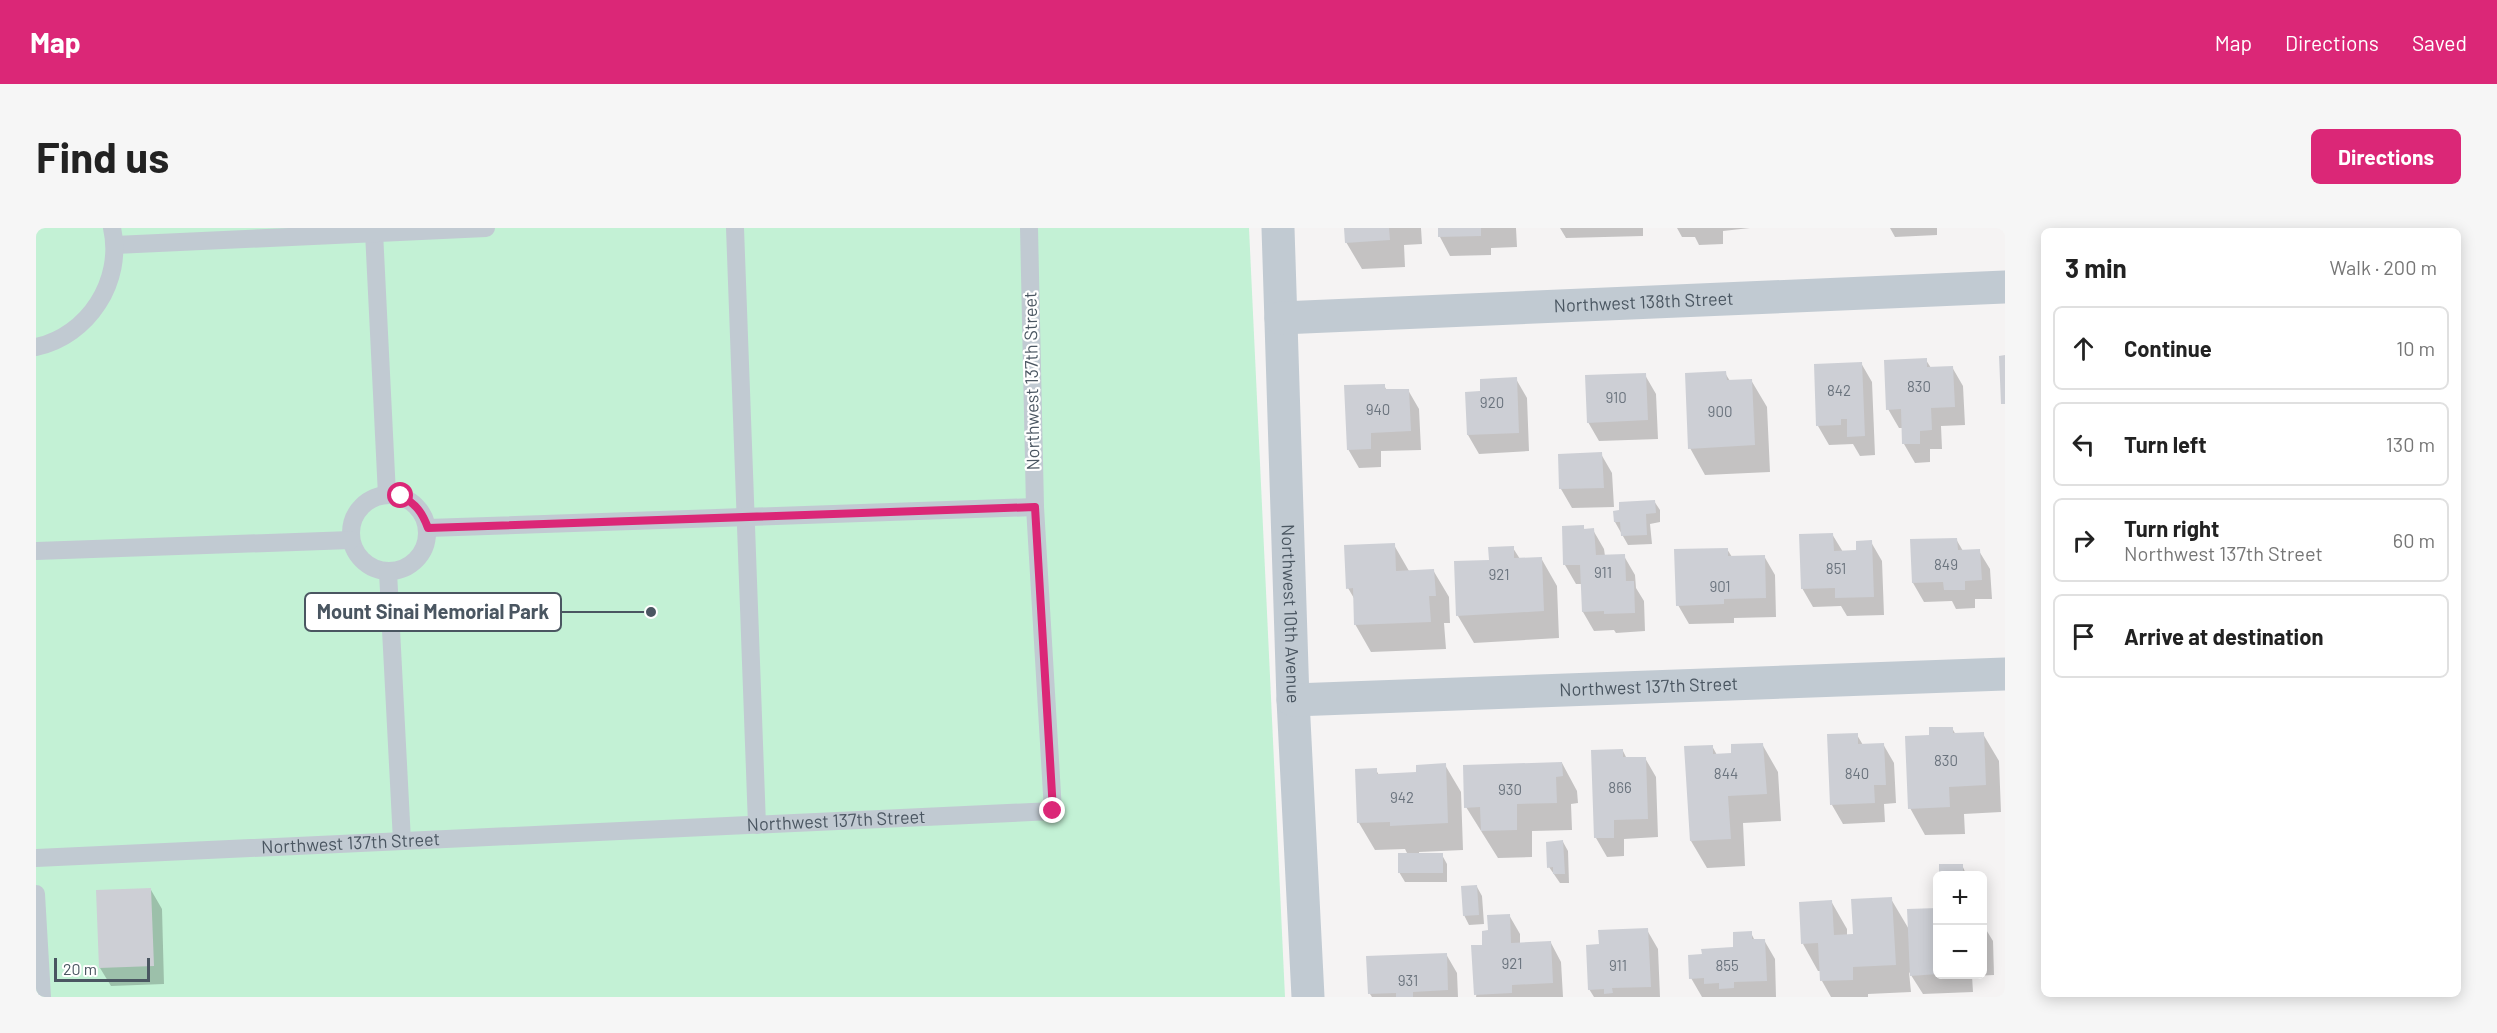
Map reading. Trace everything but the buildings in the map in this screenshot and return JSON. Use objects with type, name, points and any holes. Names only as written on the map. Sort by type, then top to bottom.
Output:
[{"type":"street","name":"Northwest 10th Avenue","points":[[1278,228],[1293,700],[1308,997]]},
{"type":"street","name":"Northwest 138th Street","points":[[1281,318],[2005,287]]},
{"type":"street","name":"Northwest 137th Street","points":[[1293,700],[2005,674]]},
{"type":"lane","points":[[36,347],[53,344],[87,320],[109,285],[113,236],[486,228]]},
{"type":"lane","points":[[735,228],[757,825]]},
{"type":"lane","name":"Northwest 137th Street","points":[[36,858],[1053,811],[1035,507],[1029,228]]},
{"type":"lane","points":[[374,232],[387,495]]},
{"type":"lane","points":[[401,496],[414,503],[423,514],[428,528],[427,542],[421,555],[406,567],[388,572],[375,569],[364,562],[356,553],[351,540],[351,527],[355,515],[374,497],[401,496]]},
{"type":"lane","points":[[428,528],[1035,507]]},
{"type":"lane","points":[[36,551],[351,540]]},
{"type":"lane","points":[[388,572],[402,841]]},
{"type":"lane","points":[[36,894],[42,997]]},
{"type":"green space","points":[[36,228],[1249,228],[1285,997],[36,997]]},
{"type":"place","name":"Mount Sinai Memorial Park","points":[[651,612]]},
{"type":"route","points":[[401,496],[414,503],[423,514],[428,528],[1035,507],[1053,811]]}]
